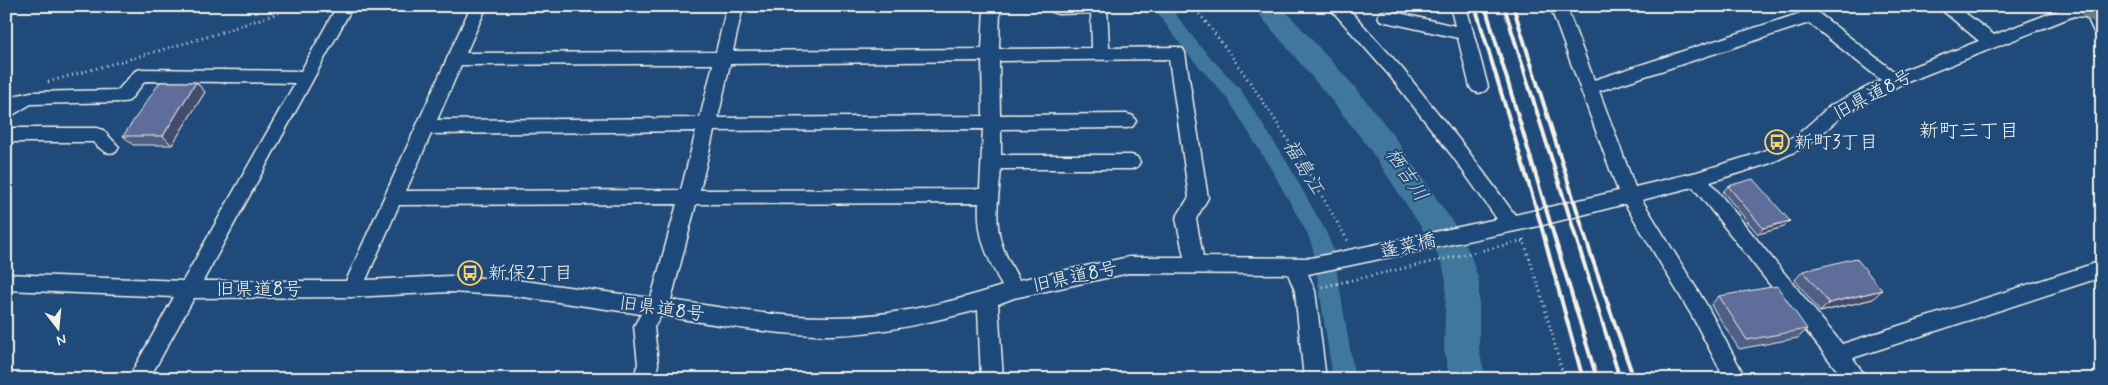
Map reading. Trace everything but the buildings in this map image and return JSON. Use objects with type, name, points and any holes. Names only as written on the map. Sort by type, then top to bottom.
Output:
[{"type":"street","points":[[138,379],[345,6]]},
{"type":"street","points":[[352,289],[479,6]]},
{"type":"street","points":[[644,379],[648,364],[644,326],[657,309],[663,296],[707,126],[735,6]]},
{"type":"street","points":[[992,6],[990,53],[992,162],[987,217],[991,243],[1014,290]]},
{"type":"street","points":[[1336,6],[1395,71],[1480,180],[1510,224]]},
{"type":"street","points":[[1458,6],[1479,87]]},
{"type":"street","points":[[1558,6],[1629,195],[1699,310],[1736,379]]},
{"type":"street","points":[[1945,6],[1992,42]]},
{"type":"street","points":[[1058,8],[1099,7],[1101,53]]},
{"type":"street","points":[[1589,88],[1808,11],[1894,81]]},
{"type":"street","name":"旧県道8号","points":[[1510,224],[1697,179],[1766,158],[1803,140],[1837,110],[1894,81],[2072,11],[2097,16]]},
{"type":"street","points":[[1386,16],[1465,34]]},
{"type":"street","points":[[455,59],[722,58],[990,53],[1177,53],[1200,198],[1186,218],[1195,266]]},
{"type":"street","points":[[6,112],[24,100],[32,98],[124,96],[141,75],[307,77]]},
{"type":"street","points":[[425,127],[1127,121]]},
{"type":"street","points":[[6,135],[97,134],[110,147]]},
{"type":"street","points":[[992,162],[1131,162]]},
{"type":"street","points":[[1697,179],[1857,379]]},
{"type":"street","points":[[394,198],[990,196]]},
{"type":"street","name":"蓬菜橋","points":[[1303,266],[1357,257],[1510,224]]},
{"type":"street","name":"旧県道8号","points":[[6,282],[188,290],[352,289],[450,284],[516,288],[657,309],[781,324],[831,326],[866,324],[920,316],[988,299],[1014,290],[1129,265],[1303,266]]},
{"type":"street","points":[[1303,266],[1315,379]]},
{"type":"street","points":[[1836,355],[2102,269]]},
{"type":"street","points":[[988,299],[992,379]]},
{"type":"path","points":[[46,83],[207,37],[299,6]]},
{"type":"path","points":[[1193,6],[1238,62],[1275,116],[1357,257]]},
{"type":"path","points":[[1510,224],[1523,241],[1541,294],[1564,379]]},
{"type":"path","points":[[1314,289],[1523,241]]},
{"type":"waterway","name":"福島江","points":[[1160,6],[1193,49],[1234,94],[1281,169],[1316,232],[1323,249],[1344,379]]},
{"type":"waterway","name":"栖吉川","points":[[1265,6],[1324,72],[1380,140],[1433,216],[1455,256],[1464,295],[1461,350],[1468,379]]},
{"type":"railway","points":[[1475,6],[1539,218],[1583,379]]},
{"type":"railway","points":[[1485,6],[1597,379]]},
{"type":"railway","points":[[1504,6],[1620,379]]},
{"type":"railway","points":[[1513,6],[1592,258],[1634,379]]},
{"type":"place","name":"新町3丁目","points":[[1777,142]]},
{"type":"place","name":"新保2丁目","points":[[470,273]]},
{"type":"district","name":"新町三丁目","points":[[1969,131]]}]
